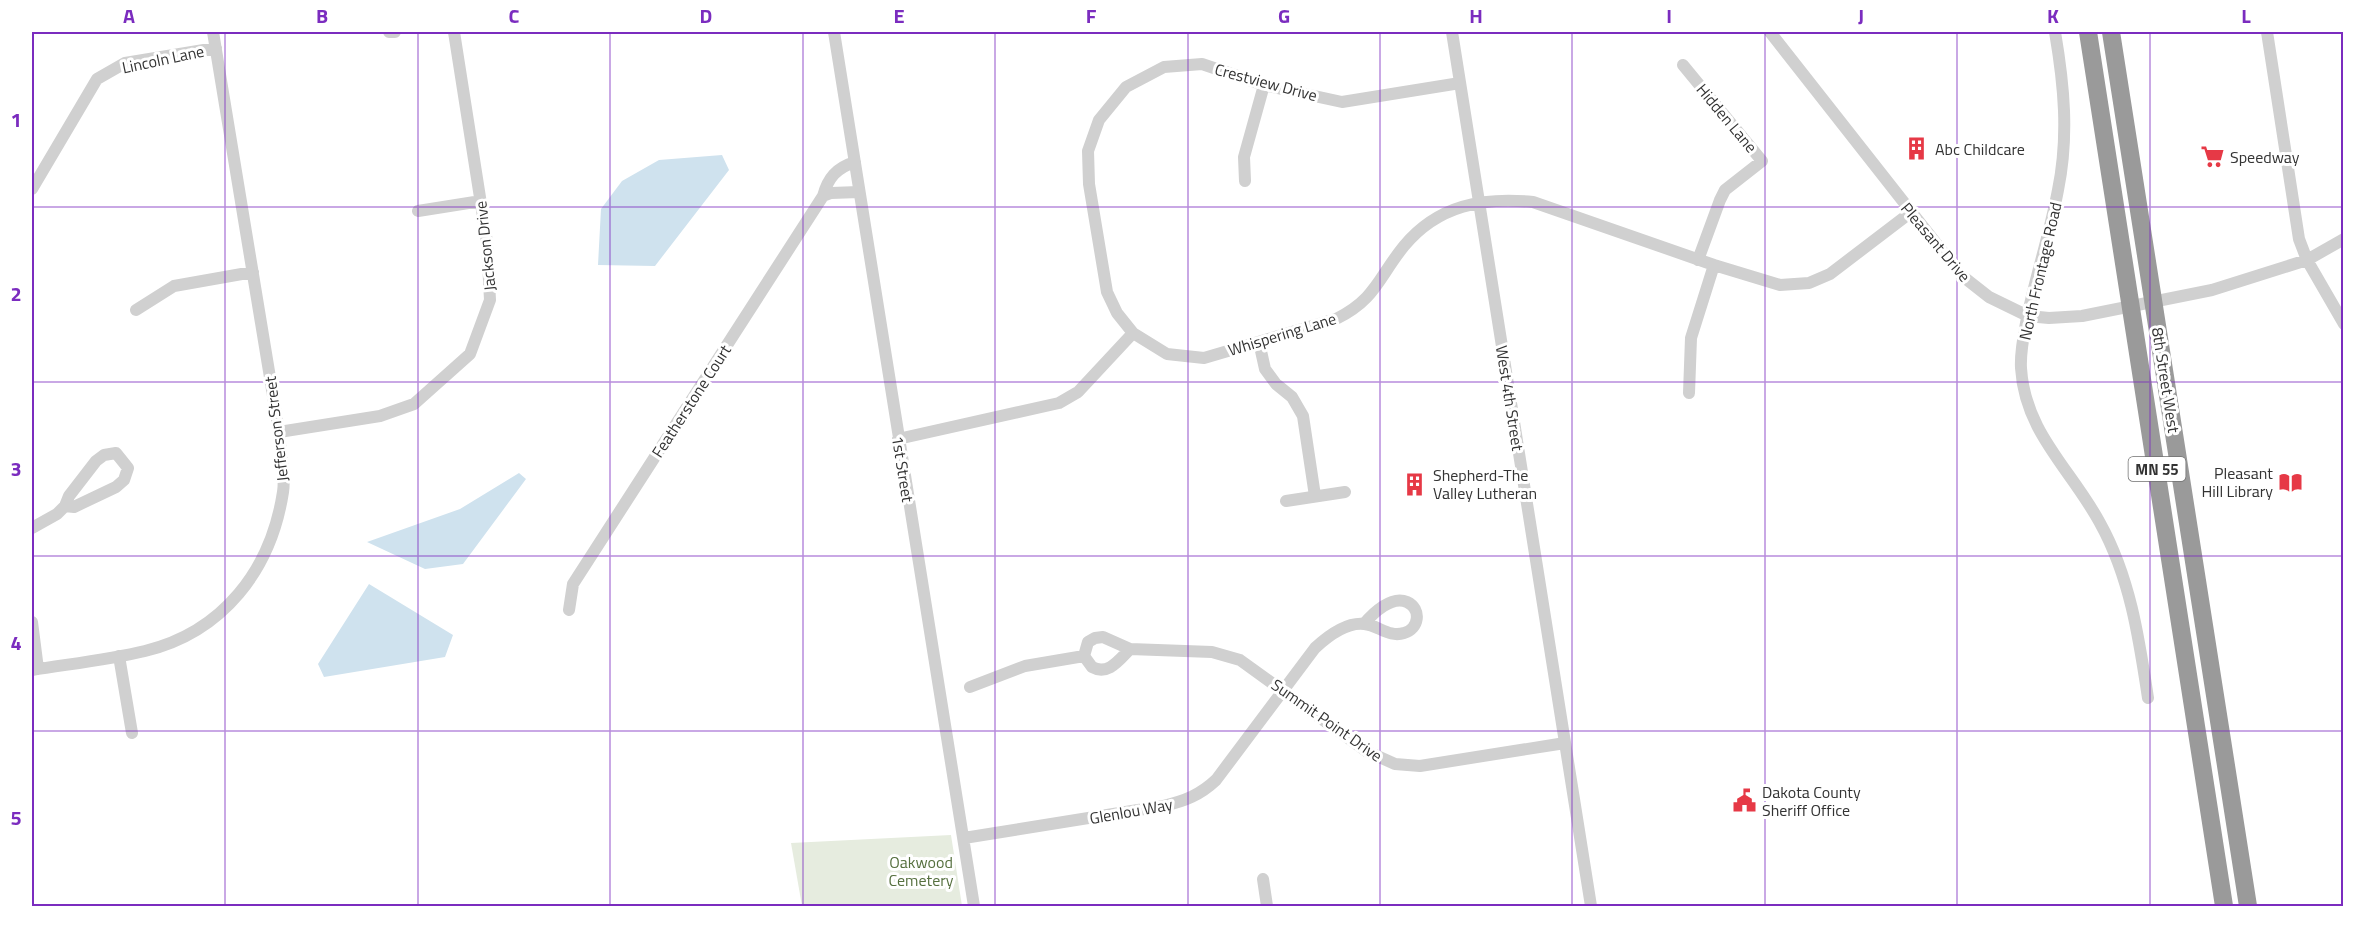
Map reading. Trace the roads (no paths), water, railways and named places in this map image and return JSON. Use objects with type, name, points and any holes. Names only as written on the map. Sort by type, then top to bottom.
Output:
[{"type":"highway","name":"8th Street West","points":[[2088,32],[2224,906]]},
{"type":"highway","name":"8th Street West","points":[[2111,32],[2248,906]]},
{"type":"street","name":"Jefferson Street","points":[[35,670],[119,656],[169,643],[192,633],[232,602],[262,562],[271,542],[283,490],[279,432],[213,32]]},
{"type":"street","name":"Jackson Drive","points":[[279,432],[380,416],[414,404],[470,354],[490,300],[487,242],[454,32]]},
{"type":"street","name":"1st Street","points":[[834,32],[974,906]]},
{"type":"street","name":"West 4th Street","points":[[1452,32],[1591,906]]},
{"type":"street","name":"Pleasant Drive","points":[[1770,32],[1961,275],[1989,297],[2028,316],[2049,318],[2082,316],[2132,308],[2212,290],[2307,260],[2343,239]]},
{"type":"street","name":"North Frontage Road","points":[[2055,32],[2066,115],[2064,151],[2058,190],[2028,316],[2021,366],[2026,401],[2040,436],[2072,478],[2100,523],[2122,570],[2142,656],[2148,698]]},
{"type":"street","points":[[2267,32],[2299,239],[2307,260],[2343,324]]},
{"type":"street","name":"Lincoln Lane","points":[[32,189],[97,79],[125,63],[216,48]]},
{"type":"street","name":"Crestview Drive","points":[[1133,333],[1117,313],[1107,292],[1089,184],[1088,151],[1099,120],[1126,87],[1164,67],[1202,64],[1264,85],[1342,102],[1460,83]]},
{"type":"street","name":"Hidden Lane","points":[[1683,65],[1762,161],[1725,190],[1698,260]]},
{"type":"street","points":[[1245,181],[1244,157],[1264,85]]},
{"type":"street","name":"Featherstone Court","points":[[569,610],[573,584],[823,196],[826,185],[842,166],[855,162]]},
{"type":"street","points":[[823,196],[831,193],[859,192]]},
{"type":"street","name":"Whispering Lane","points":[[1133,333],[1167,354],[1204,358],[1336,319],[1354,310],[1370,296],[1404,246],[1427,224],[1455,208],[1480,203],[1508,200],[1533,202],[1714,266],[1780,285],[1809,283],[1830,274],[1910,213]]},
{"type":"street","points":[[418,211],[481,201]]},
{"type":"street","points":[[1689,393],[1691,338],[1714,266]]},
{"type":"street","points":[[136,310],[174,286],[253,272]]},
{"type":"street","points":[[898,439],[1059,403],[1078,392],[1133,333]]},
{"type":"street","points":[[1258,342],[1265,369],[1276,384],[1292,397],[1303,416],[1315,496]]},
{"type":"street","points":[[32,528],[57,514],[65,506],[69,496],[96,461],[104,455],[117,453],[128,468],[124,480],[116,487],[74,507],[65,506]]},
{"type":"street","points":[[1286,501],[1345,492]]},
{"type":"street","points":[[32,622],[35,670]]},
{"type":"street","name":"Glenlou Way","points":[[964,838],[1184,801],[1203,792],[1216,780],[1324,639],[1349,626],[1365,624]]},
{"type":"street","name":"Summit Point Drive","points":[[1084,656],[1088,642],[1095,638],[1111,639],[1130,649],[1212,652],[1229,655],[1285,691],[1372,754],[1403,766],[1420,766],[1565,743]]},
{"type":"street","points":[[970,687],[1025,666],[1084,656],[1092,667],[1105,670],[1111,668],[1130,649]]},
{"type":"street","points":[[119,656],[132,733]]},
{"type":"street","points":[[1263,879],[1267,906]]},
{"type":"water","points":[[722,155],[729,170],[655,266],[598,265],[601,209],[622,181],[659,160]]},
{"type":"water","points":[[519,473],[526,479],[463,564],[425,569],[367,542],[460,509]]},
{"type":"water","points":[[369,584],[453,635],[445,657],[324,677],[318,664]]},
{"type":"place","name":"Abc Childcare","points":[[1917,149]]},
{"type":"place","name":"Speedway","points":[[2212,157]]},
{"type":"place","name":"Pleasant Hill Library","points":[[2291,482]]},
{"type":"place","name":"Shepherd-The Valley Lutheran","points":[[1415,484]]},
{"type":"place","name":"Dakota County Sheriff Office","points":[[1744,801]]},
{"type":"park label","name":"Oakwood Cemetery","points":[[921,871]]}]
